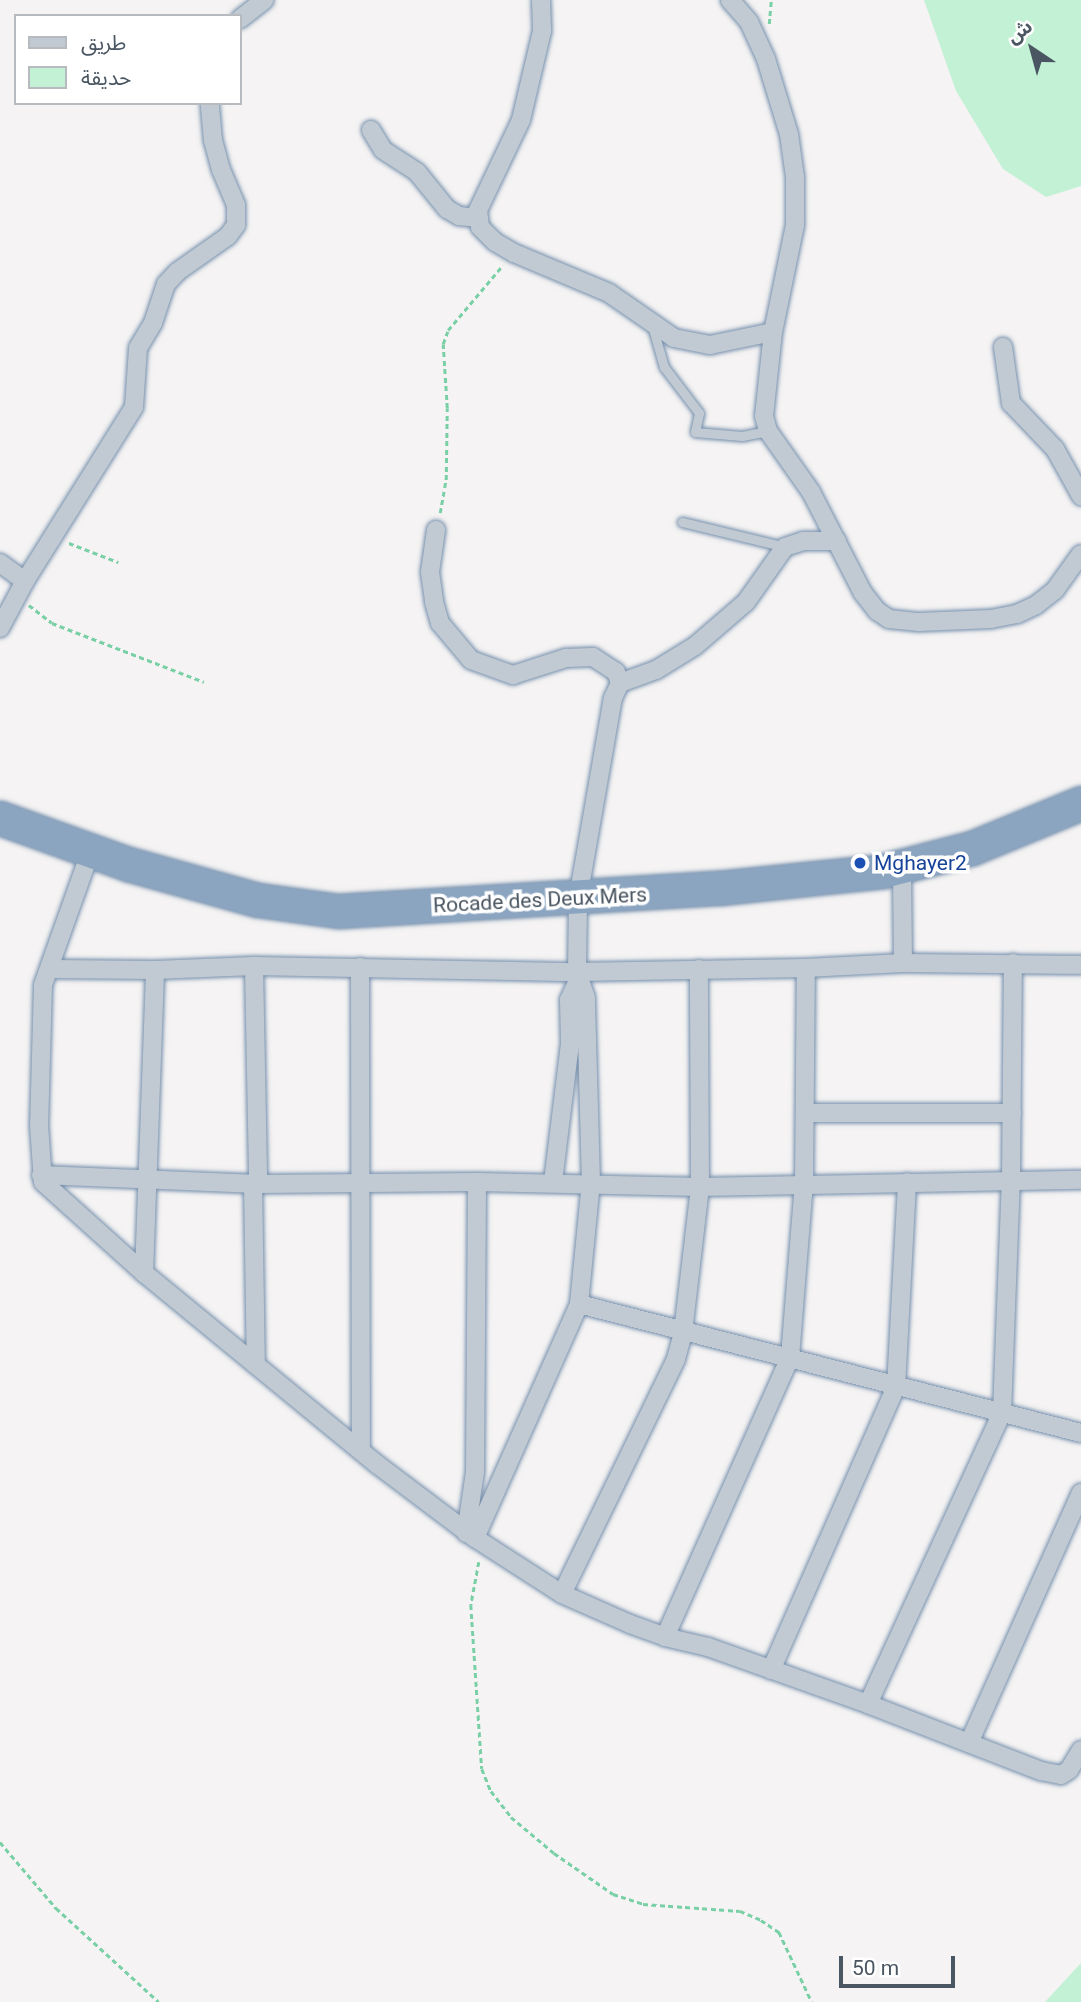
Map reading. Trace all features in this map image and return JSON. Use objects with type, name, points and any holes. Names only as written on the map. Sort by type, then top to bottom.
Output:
[{"type":"highway","name":"Rocade des Deux Mers","points":[[0,818],[128,864],[258,901],[338,911],[578,898],[835,878],[902,868],[972,848],[1081,803]]},
{"type":"street","points":[[242,17],[264,0]]},
{"type":"street","points":[[541,0],[542,31],[521,120],[478,210],[477,218],[485,234],[514,253],[609,293],[674,338],[710,345],[773,332]]},
{"type":"street","points":[[730,0],[749,22],[766,59],[789,134],[796,177],[795,225],[773,332],[764,399],[768,431],[810,492],[863,593],[877,611],[889,619],[902,622],[991,619],[1017,614],[1036,605],[1055,590],[1081,554]]},
{"type":"street","points":[[0,628],[25,581],[134,407],[138,348],[153,323],[166,284],[177,272],[228,236],[236,225],[236,205],[221,170],[214,141],[210,105]]},
{"type":"street","points":[[371,131],[383,150],[417,172],[447,209],[459,216],[477,218]]},
{"type":"street","points":[[1003,347],[1012,403],[1055,449],[1081,496]]},
{"type":"street","points":[[436,530],[430,572],[434,602],[440,623],[471,660],[513,674],[566,658],[593,657],[616,672],[620,683],[613,698],[578,898],[577,977],[569,1000],[570,1042],[553,1182]]},
{"type":"street","points":[[620,683],[656,670],[695,646],[746,603],[785,547],[803,541],[838,541]]},
{"type":"street","points":[[0,563],[25,581]]},
{"type":"street","points":[[91,850],[43,985],[41,1175],[47,1188],[144,1273],[360,1449],[475,1539],[562,1594],[665,1637],[708,1647],[868,1704],[1050,1774],[1061,1775],[1069,1770],[1081,1750]]},
{"type":"street","points":[[902,868],[903,963]]},
{"type":"street","points":[[50,969],[360,967],[577,977],[699,969],[806,968],[903,963],[1081,965]]},
{"type":"street","points":[[868,1704],[1002,1412],[1011,1182],[1013,963]]},
{"type":"street","points":[[254,966],[256,1365]]},
{"type":"street","points":[[360,967],[360,1449]]},
{"type":"street","points":[[665,1637],[790,1357],[804,1184],[806,968]]},
{"type":"street","points":[[562,1594],[676,1359],[683,1332],[700,1187],[699,969]]},
{"type":"street","points":[[144,1273],[155,970]]},
{"type":"street","points":[[475,1539],[579,1304],[591,1182],[586,998],[577,977]]},
{"type":"street","points":[[806,1113],[1012,1113]]},
{"type":"street","points":[[41,1175],[256,1184],[362,1181],[591,1182],[700,1187],[1081,1180]]},
{"type":"street","points":[[475,1539],[477,1182]]},
{"type":"street","points":[[771,1670],[896,1387],[907,1182]]},
{"type":"street","points":[[579,1304],[1081,1433]]},
{"type":"street","points":[[969,1743],[1081,1493]]},
{"type":"lane","points":[[652,323],[664,367],[699,413],[695,432],[742,436],[768,431]]},
{"type":"lane","points":[[682,522],[785,547]]},
{"type":"path","points":[[436,530],[446,480],[447,408],[443,344],[448,330],[514,253]]},
{"type":"path","points":[[52,537],[118,562]]},
{"type":"path","points":[[16,600],[32,607],[52,623],[204,682]]},
{"type":"path","points":[[475,1539],[471,1605],[482,1769],[492,1791],[511,1817],[554,1853],[613,1894],[643,1904],[740,1911],[761,1920],[779,1932],[812,2002]]},
{"type":"path","points":[[0,1842],[56,1908],[159,2002]]},
{"type":"green space","points":[[924,0],[1081,0],[1081,186],[1046,197],[1003,169],[956,91]]},
{"type":"green space","points":[[1081,1963],[1081,2002],[1045,2002]]},
{"type":"place","name":"Mghayer2","points":[[860,863]]}]
